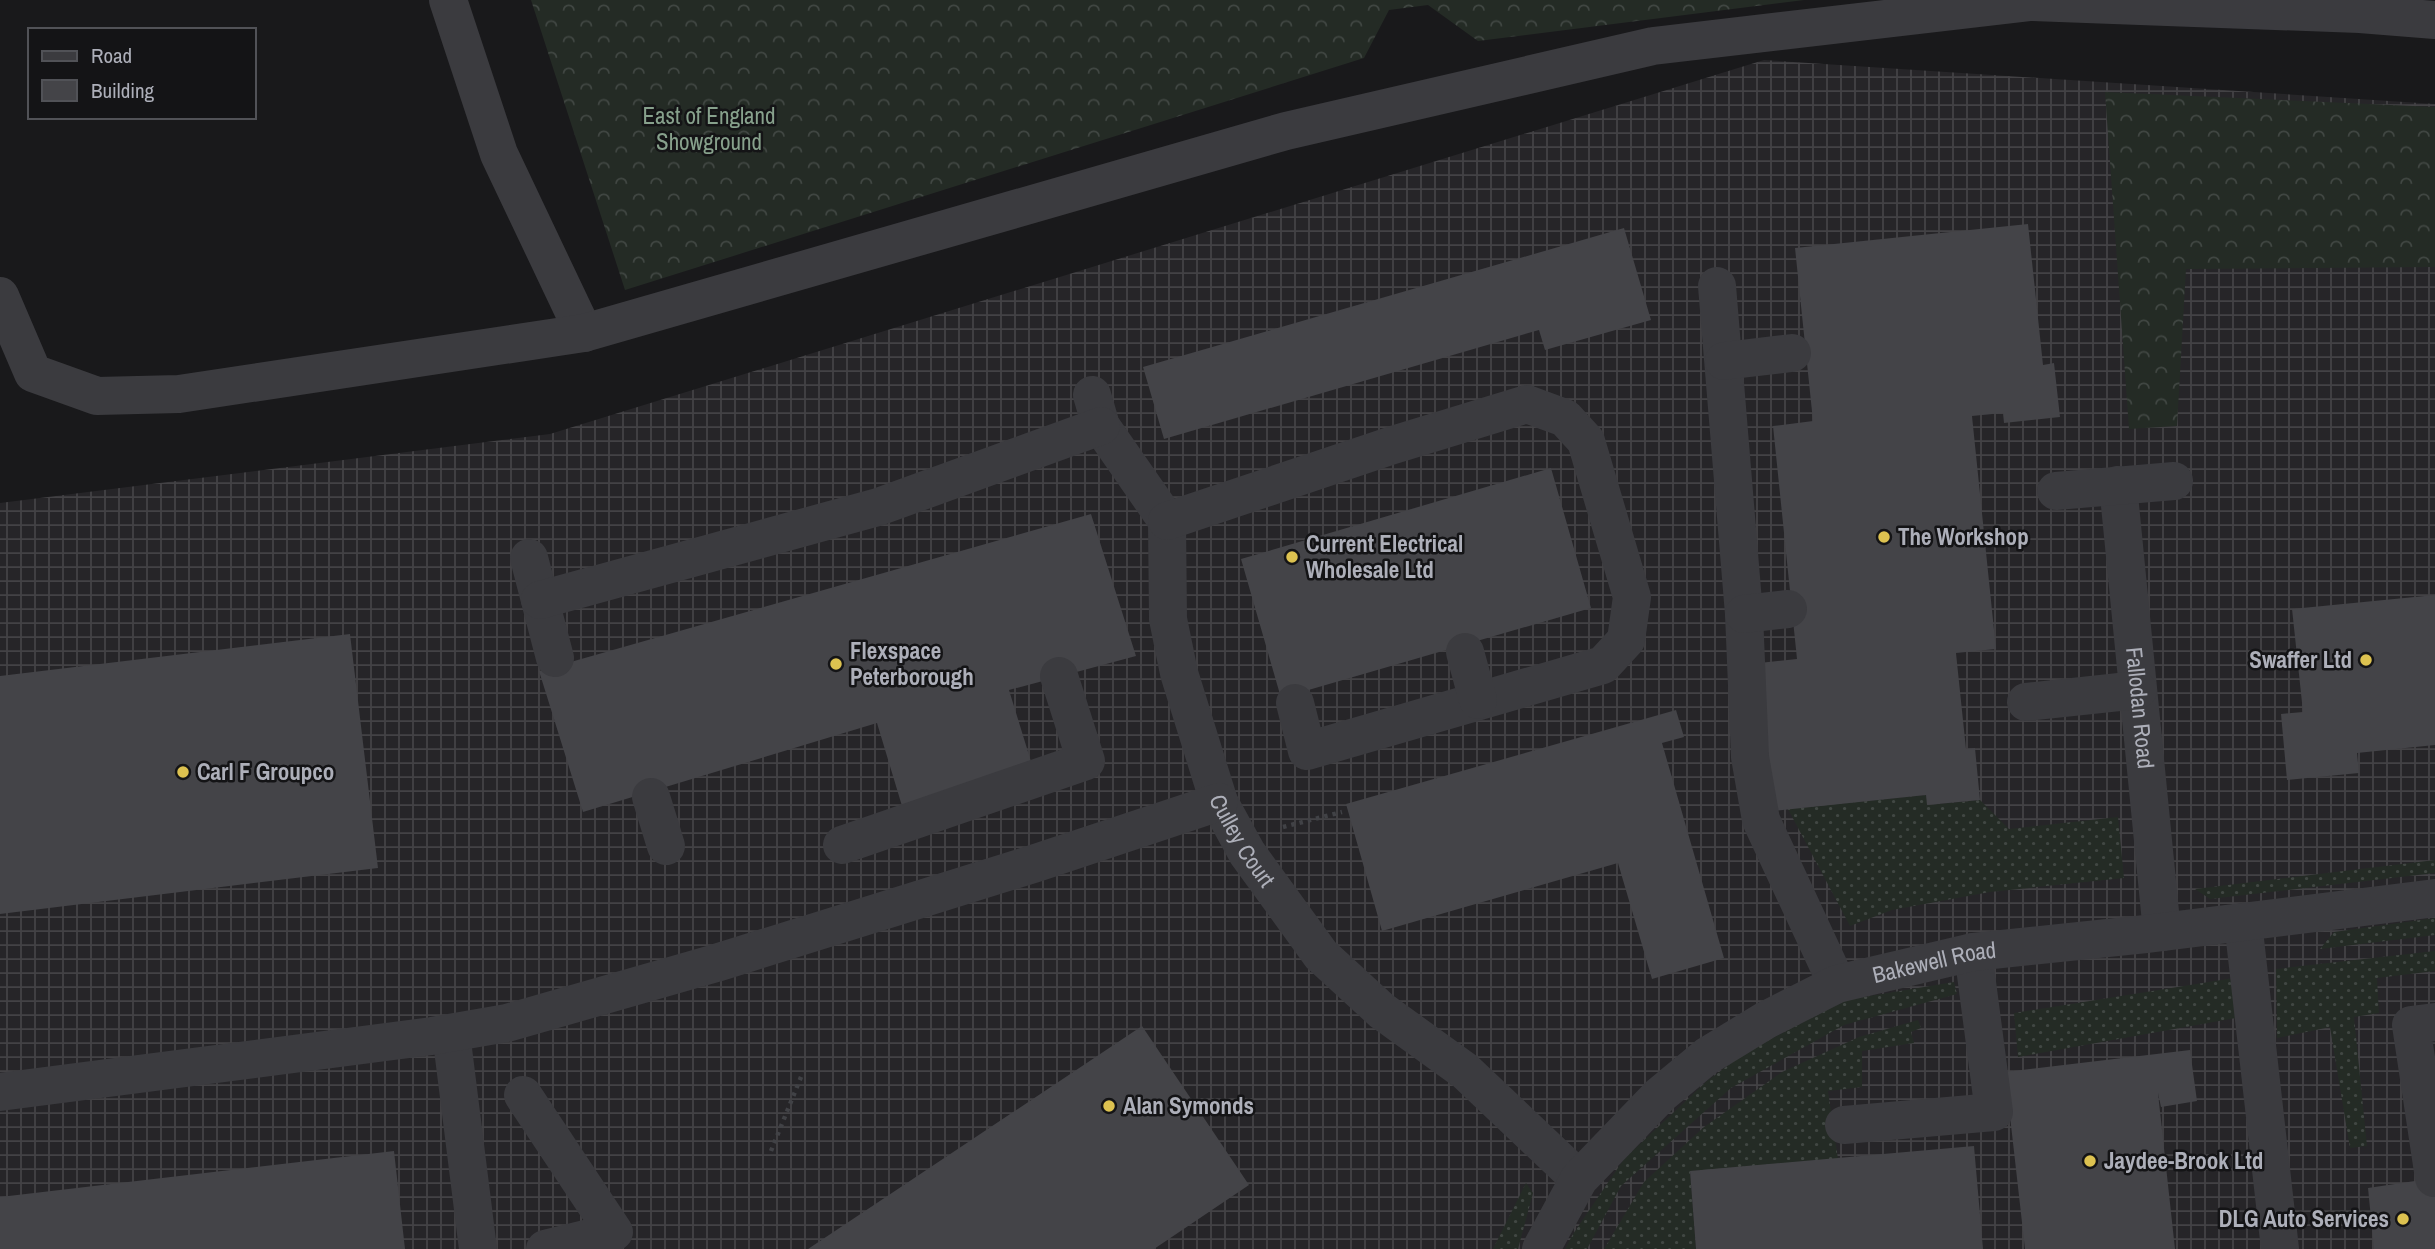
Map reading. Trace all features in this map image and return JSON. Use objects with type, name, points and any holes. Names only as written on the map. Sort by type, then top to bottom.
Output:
[{"type":"street","points":[[448,0],[499,154],[584,333]]},
{"type":"street","points":[[0,296],[33,373],[97,396],[179,394],[584,333],[1286,131],[1653,46],[2031,2],[2360,14],[2435,20]]},
{"type":"street","points":[[1717,286],[1761,820],[1837,984]]},
{"type":"street","points":[[1724,361],[1791,353]]},
{"type":"street","points":[[540,600],[878,507],[1096,411],[1167,522],[1393,445],[1527,404],[1566,418],[1586,441],[1632,597],[1626,640],[1603,665],[1307,751],[1295,703]]},
{"type":"street","points":[[2056,491],[2174,481]]},
{"type":"street","name":"Fallodan Road","points":[[2118,485],[2162,932]]},
{"type":"street","name":"Culley Court","points":[[1167,522],[1168,619],[1179,673],[1219,802],[1247,853],[1321,955],[1382,1011],[1465,1071],[1579,1179]]},
{"type":"street","points":[[529,558],[555,658]]},
{"type":"street","points":[[1744,614],[1788,609]]},
{"type":"street","points":[[1465,652],[1478,700]]},
{"type":"street","points":[[842,845],[1098,749],[1059,676]]},
{"type":"street","points":[[2025,702],[2138,690]]},
{"type":"street","points":[[651,797],[666,846]]},
{"type":"street","points":[[0,1092],[451,1033],[507,1023],[716,963],[1037,863],[1219,802]]},
{"type":"street","name":"Bakewell Road","points":[[1541,1249],[1579,1179],[1660,1095],[1707,1056],[1766,1020],[1837,984],[1973,952],[2435,898]]},
{"type":"street","points":[[2243,922],[2280,1249]]},
{"type":"street","points":[[1844,1125],[1994,1112],[1973,952]]},
{"type":"street","points":[[2434,1178],[2410,1025],[2435,1022]]},
{"type":"street","points":[[451,1033],[478,1249]]},
{"type":"street","points":[[523,1095],[620,1241],[545,1249]]},
{"type":"path","points":[[1283,827],[1342,812]]},
{"type":"path","points":[[771,1151],[803,1072]]},
{"type":"shaded area","points":[[1764,60],[2435,104],[2435,1249],[0,1249],[0,503],[550,434]]},
{"type":"green space","name":"East of England Showground","points":[[531,0],[1804,0],[1478,41],[1428,5],[1389,10],[1364,58],[625,290]]},
{"type":"green space","points":[[2105,92],[2435,107],[2435,267],[2186,269],[2177,426],[2129,429]]},
{"type":"green space","points":[[1926,795],[1928,805],[1980,800],[2009,829],[2118,817],[2124,878],[1990,892],[1892,910],[1850,926],[1788,809]]},
{"type":"green space","points":[[2435,860],[2435,873],[2210,899],[2195,889]]},
{"type":"green space","points":[[2435,918],[2435,935],[2320,949],[2334,932]]},
{"type":"green space","points":[[2435,951],[2435,971],[2377,978],[2379,1013],[2354,1017],[2367,1146],[2350,1148],[2330,1027],[2277,1038],[2276,969]]},
{"type":"green space","points":[[2240,977],[2247,1016],[2018,1057],[2014,1013]]},
{"type":"green space","points":[[1954,982],[1957,994],[1844,1025],[1731,1088],[1621,1186],[1587,1249],[1565,1249],[1624,1159],[1707,1081],[1746,1052],[1846,1000]]},
{"type":"green space","points":[[1918,1020],[1921,1028],[1911,1032],[1914,1043],[1862,1051],[1862,1087],[1828,1091],[1838,1159],[1690,1171],[1696,1249],[1604,1249],[1644,1182],[1704,1127],[1782,1072],[1859,1037]]},
{"type":"green space","points":[[1526,1183],[1533,1193],[1518,1249],[1493,1249]]},
{"type":"building","name":"The Workshop","points":[[2028,224],[2043,365],[2054,363],[2060,417],[2004,423],[2003,413],[1972,416],[1996,649],[1956,653],[1966,749],[1975,748],[1980,800],[1927,805],[1926,795],[1774,811],[1759,663],[1797,659],[1773,426],[1813,421],[1795,248]]},
{"type":"building","points":[[1624,228],[1651,320],[1545,350],[1539,330],[1164,439],[1143,367]]},
{"type":"building","points":[[1551,468],[1591,608],[1281,698],[1241,559]]},
{"type":"building","name":"Flexspace Peterborough","points":[[1091,514],[1136,656],[1009,690],[1033,768],[902,806],[877,723],[583,812],[539,671]]},
{"type":"building","name":"Swaffer Ltd","points":[[2435,595],[2435,745],[2357,753],[2359,773],[2287,780],[2281,714],[2303,712],[2292,609]]},
{"type":"building","name":"Carl F Groupco","points":[[350,634],[378,868],[0,914],[0,676]]},
{"type":"building","points":[[1676,710],[1684,737],[1662,743],[1724,958],[1652,979],[1618,863],[1382,931],[1346,804]]},
{"type":"building","name":"Alan Symonds","points":[[1142,1026],[1249,1185],[1154,1249],[808,1249]]},
{"type":"building","name":"Jaydee-Brook Ltd","points":[[2190,1050],[2197,1101],[2161,1107],[2158,1093],[2175,1249],[2025,1249],[2005,1072]]},
{"type":"building","points":[[1974,1146],[1983,1249],[1696,1249],[1690,1171]]},
{"type":"building","points":[[394,1151],[405,1249],[0,1249],[0,1197]]},
{"type":"building","name":"DLG Auto Services","points":[[2435,1178],[2435,1249],[2374,1249],[2368,1188]]},
{"type":"place","name":"The Workshop","points":[[1884,537]]},
{"type":"place","name":"Current Electrical Wholesale Ltd","points":[[1292,557]]},
{"type":"place","name":"Swaffer Ltd","points":[[2366,660]]},
{"type":"place","name":"Flexspace Peterborough","points":[[836,664]]},
{"type":"place","name":"Carl F Groupco","points":[[183,772]]},
{"type":"place","name":"Alan Symonds","points":[[1109,1106]]},
{"type":"place","name":"Jaydee-Brook Ltd","points":[[2090,1161]]},
{"type":"place","name":"DLG Auto Services","points":[[2403,1219]]}]
